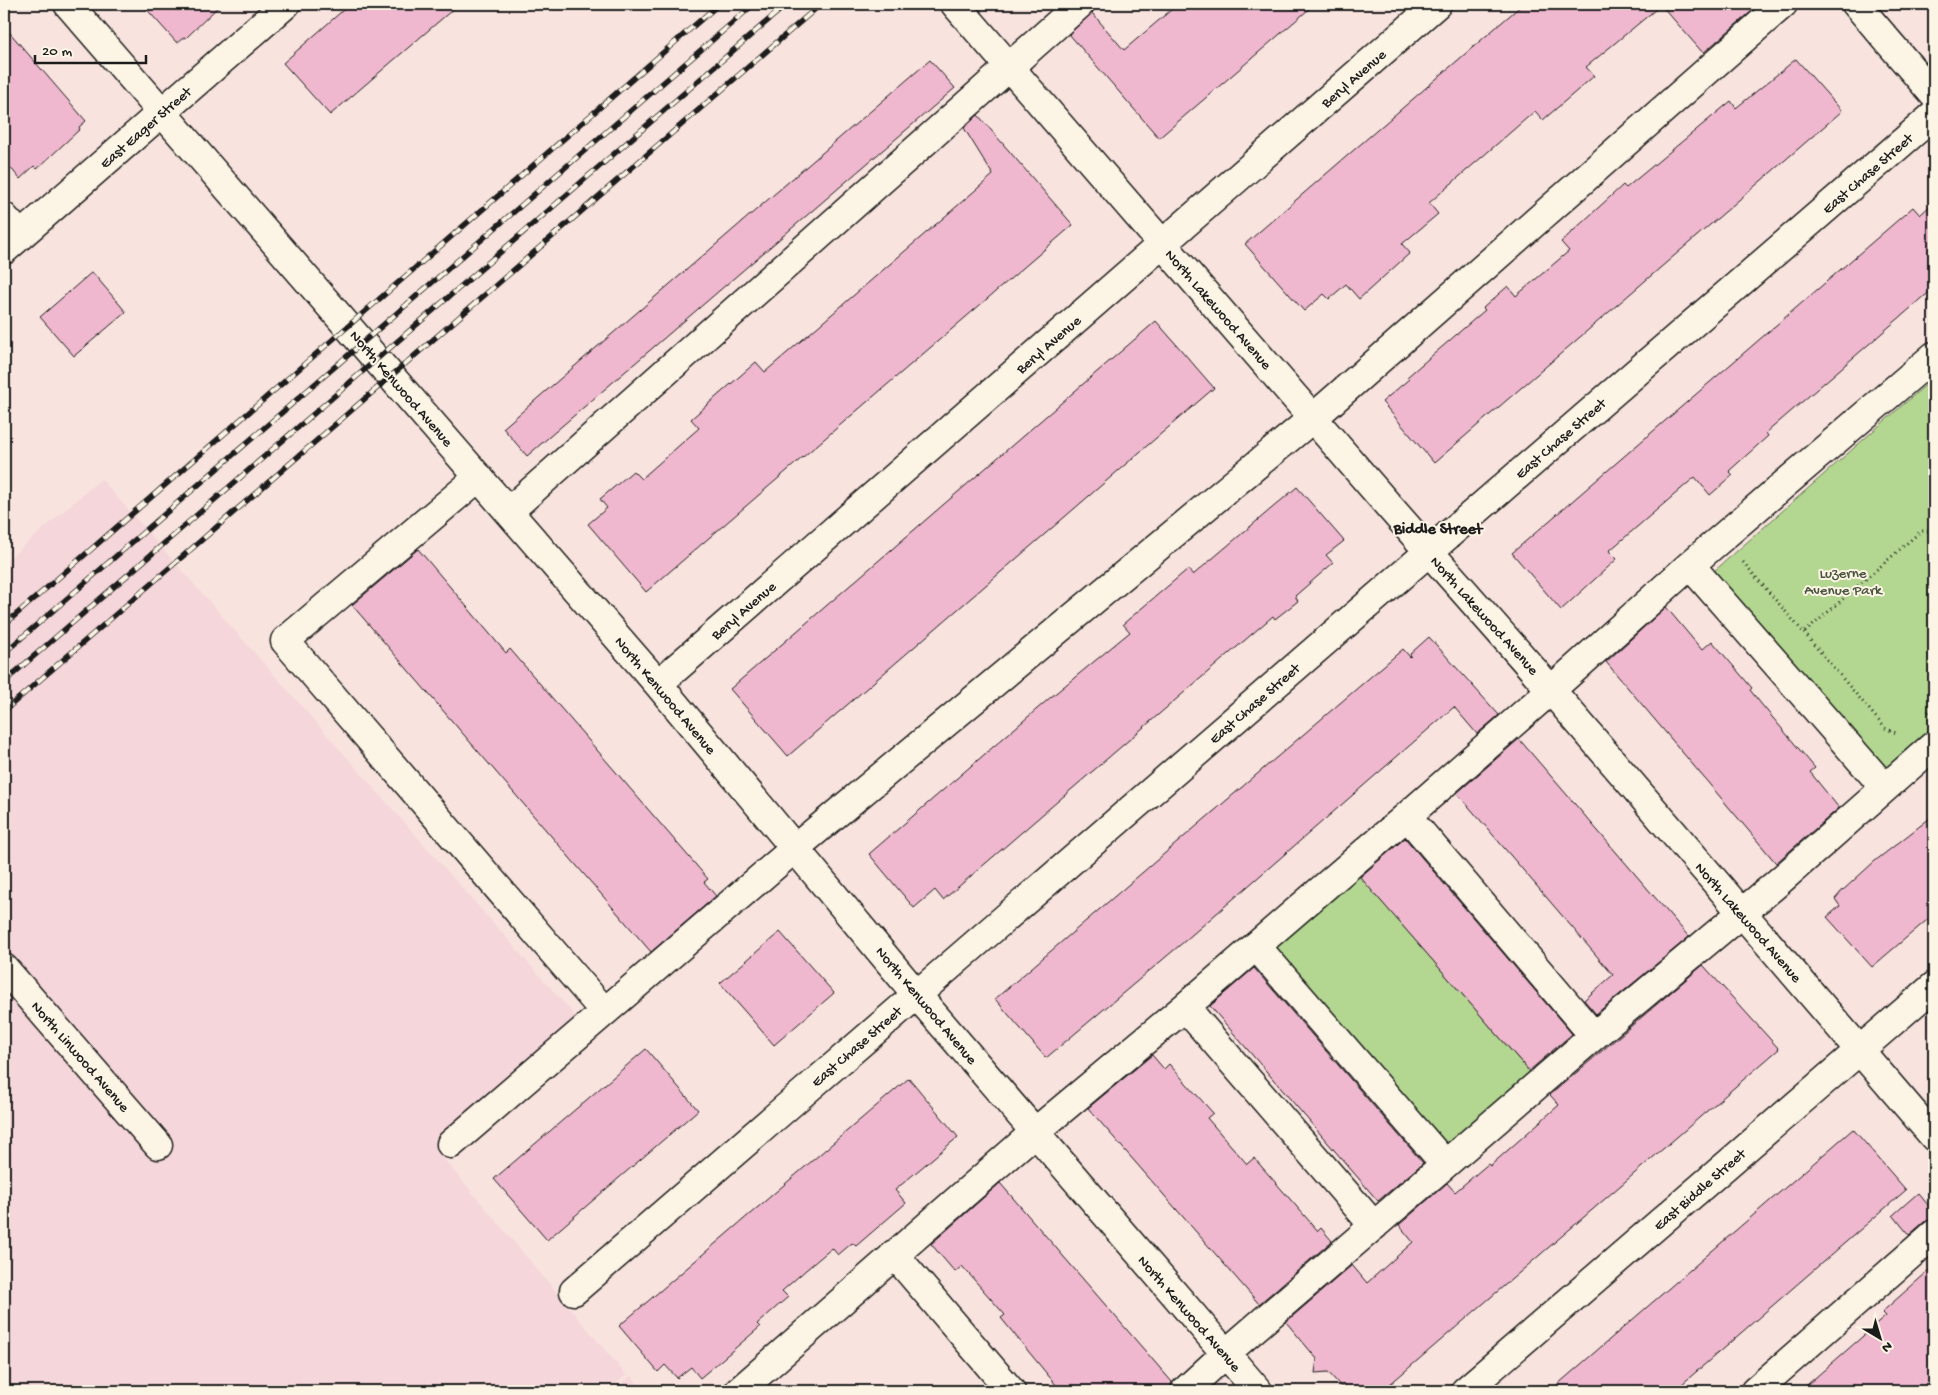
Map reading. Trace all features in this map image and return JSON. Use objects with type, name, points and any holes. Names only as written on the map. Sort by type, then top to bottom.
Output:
[{"type":"street","name":"North Kenwood Avenue","points":[[68,4],[658,684],[794,849],[893,964],[916,994],[1258,1391]]},
{"type":"street","name":"East Eager Street","points":[[9,234],[162,112],[286,4]]},
{"type":"street","name":"North Lakewood Avenue","points":[[955,4],[1428,552],[1552,690],[1934,1137]]},
{"type":"street","points":[[509,511],[1080,4]]},
{"type":"street","name":"Beryl Avenue","points":[[658,684],[1437,4]]},
{"type":"street","points":[[451,1144],[794,849],[1313,418],[1783,4]]},
{"type":"street","points":[[1856,4],[1934,95]]},
{"type":"street","name":"East Chase Street","points":[[574,1291],[1934,115]]},
{"type":"street","points":[[739,1391],[1035,1132],[1185,1007],[1407,816],[1552,690],[1690,565],[1931,364]]},
{"type":"street","points":[[479,477],[286,641],[604,1011]]},
{"type":"street","points":[[1690,565],[1885,788]]},
{"type":"street","points":[[1186,1391],[1445,1164],[1741,913],[1934,746]]},
{"type":"street","points":[[1407,816],[1594,1036]]},
{"type":"street","points":[[1256,946],[1445,1164]]},
{"type":"street","name":"North Linwood Avenue","points":[[4,968],[158,1145]]},
{"type":"street","name":"East Biddle Street","points":[[1465,1391],[1934,986]]},
{"type":"street","points":[[1185,1007],[1374,1226]]},
{"type":"street","points":[[1755,1391],[1934,1234]]},
{"type":"street","points":[[894,1254],[1011,1391]]},
{"type":"path","points":[[1804,633],[1921,531],[1934,531]]},
{"type":"path","points":[[1722,538],[1885,728],[1901,736]]},
{"type":"shaded area","points":[[101,479],[583,1025],[438,1152],[626,1375],[607,1391],[4,1391],[4,563]]},
{"type":"shaded area","points":[[631,1376],[644,1391],[613,1391]]},
{"type":"green space","name":"Luzerne Avenue Park","points":[[1930,381],[1934,387],[1934,735],[1886,776],[1712,573]]},
{"type":"green space","points":[[1356,872],[1534,1077],[1446,1153],[1268,946]]},
{"type":"building","points":[[142,4],[221,4],[186,38],[184,37],[177,43]]},
{"type":"building","points":[[350,4],[459,4],[330,115],[283,63]]},
{"type":"building","points":[[1178,4],[1315,4],[1159,138],[1069,34],[1092,13],[1124,50]]},
{"type":"building","points":[[1523,4],[1760,4],[1703,53],[1661,5],[1586,67],[1594,76],[1543,120],[1535,111],[1429,203],[1438,214],[1402,244],[1410,253],[1359,299],[1346,284],[1329,299],[1324,294],[1304,311],[1245,244]]},
{"type":"building","points":[[4,26],[86,121],[79,127],[80,129],[37,169],[34,166],[20,179],[4,160]]},
{"type":"building","points":[[1796,59],[1842,111],[1434,463],[1382,402],[1409,379],[1407,377],[1485,310],[1483,308],[1508,286],[1516,296],[1569,251],[1561,242],[1623,185],[1626,188],[1731,101],[1736,108]]},
{"type":"building","points":[[930,60],[955,88],[527,456],[503,428]]},
{"type":"building","points":[[978,115],[1073,225],[646,592],[588,524],[607,508],[600,499],[633,471],[641,479],[699,428],[691,419],[756,362],[765,372],[993,175],[964,128]]},
{"type":"building","points":[[1934,202],[1934,288],[1766,433],[1768,436],[1729,471],[1733,475],[1710,495],[1695,477],[1609,551],[1617,559],[1561,610],[1512,553],[1913,207],[1920,215]]},
{"type":"building","points":[[92,272],[126,312],[74,356],[40,317]]},
{"type":"building","points":[[1156,321],[1214,388],[788,756],[730,689]]},
{"type":"building","points":[[1297,487],[1344,541],[1326,555],[1333,563],[1295,596],[1298,601],[1275,619],[1273,616],[943,900],[935,890],[914,908],[869,854],[1051,697],[1130,632],[1123,624],[1188,569],[1193,575]]},
{"type":"building","points":[[418,549],[506,653],[510,649],[708,879],[704,882],[716,896],[651,952],[352,605]]},
{"type":"building","points":[[1666,607],[1702,650],[1712,641],[1815,768],[1810,772],[1839,808],[1776,863],[1606,662]]},
{"type":"building","points":[[1429,637],[1499,715],[1477,734],[1454,707],[1186,940],[1046,1058],[995,999],[1403,649],[1410,657],[1410,654]]},
{"type":"building","points":[[1519,739],[1689,937],[1596,1014],[1584,1000],[1613,975],[1457,793]]},
{"type":"building","points":[[1934,815],[1934,914],[1872,967],[1827,917],[1840,906],[1835,899],[1841,892],[1875,861]]},
{"type":"building","points":[[1405,838],[1572,1034],[1529,1071],[1360,877]]},
{"type":"building","points":[[780,932],[834,993],[774,1045],[720,983]]},
{"type":"building","points":[[1703,965],[1779,1049],[1382,1391],[1345,1391],[1328,1372],[1315,1373],[1317,1359],[1286,1322],[1352,1265],[1367,1283],[1413,1242],[1399,1225],[1447,1183],[1455,1192],[1488,1164],[1490,1166],[1559,1105],[1550,1095]]},
{"type":"building","points":[[1254,968],[1423,1163],[1378,1201],[1210,1006]]},
{"type":"building","points":[[646,1049],[698,1110],[547,1240],[494,1179]]},
{"type":"building","points":[[1152,1055],[1164,1069],[1169,1064],[1213,1113],[1207,1118],[1247,1164],[1254,1158],[1318,1231],[1321,1228],[1332,1241],[1259,1304],[1088,1108]]},
{"type":"building","points":[[909,1078],[958,1137],[895,1190],[906,1203],[856,1246],[852,1243],[838,1255],[832,1248],[807,1269],[782,1291],[788,1297],[757,1324],[760,1327],[700,1378],[691,1367],[677,1378],[665,1365],[658,1372],[619,1326]]},
{"type":"building","points":[[1853,1129],[1906,1190],[1674,1391],[1550,1391]]},
{"type":"building","points":[[1000,1183],[1172,1382],[1170,1391],[1061,1391],[1001,1318],[1005,1315],[962,1266],[955,1272],[931,1244]]},
{"type":"building","points":[[1918,1193],[1934,1212],[1934,1219],[1924,1222],[1909,1235],[1893,1215]]},
{"type":"building","points":[[1934,1266],[1934,1391],[1800,1391],[1886,1316],[1882,1312]]},
{"type":"railway","points":[[4,625],[719,4]]},
{"type":"railway","points":[[4,653],[754,4]]},
{"type":"railway","points":[[4,682],[787,4]]},
{"type":"railway","points":[[4,711],[821,4]]},
{"type":"district","name":"Biddle Street","points":[[1438,527]]}]
